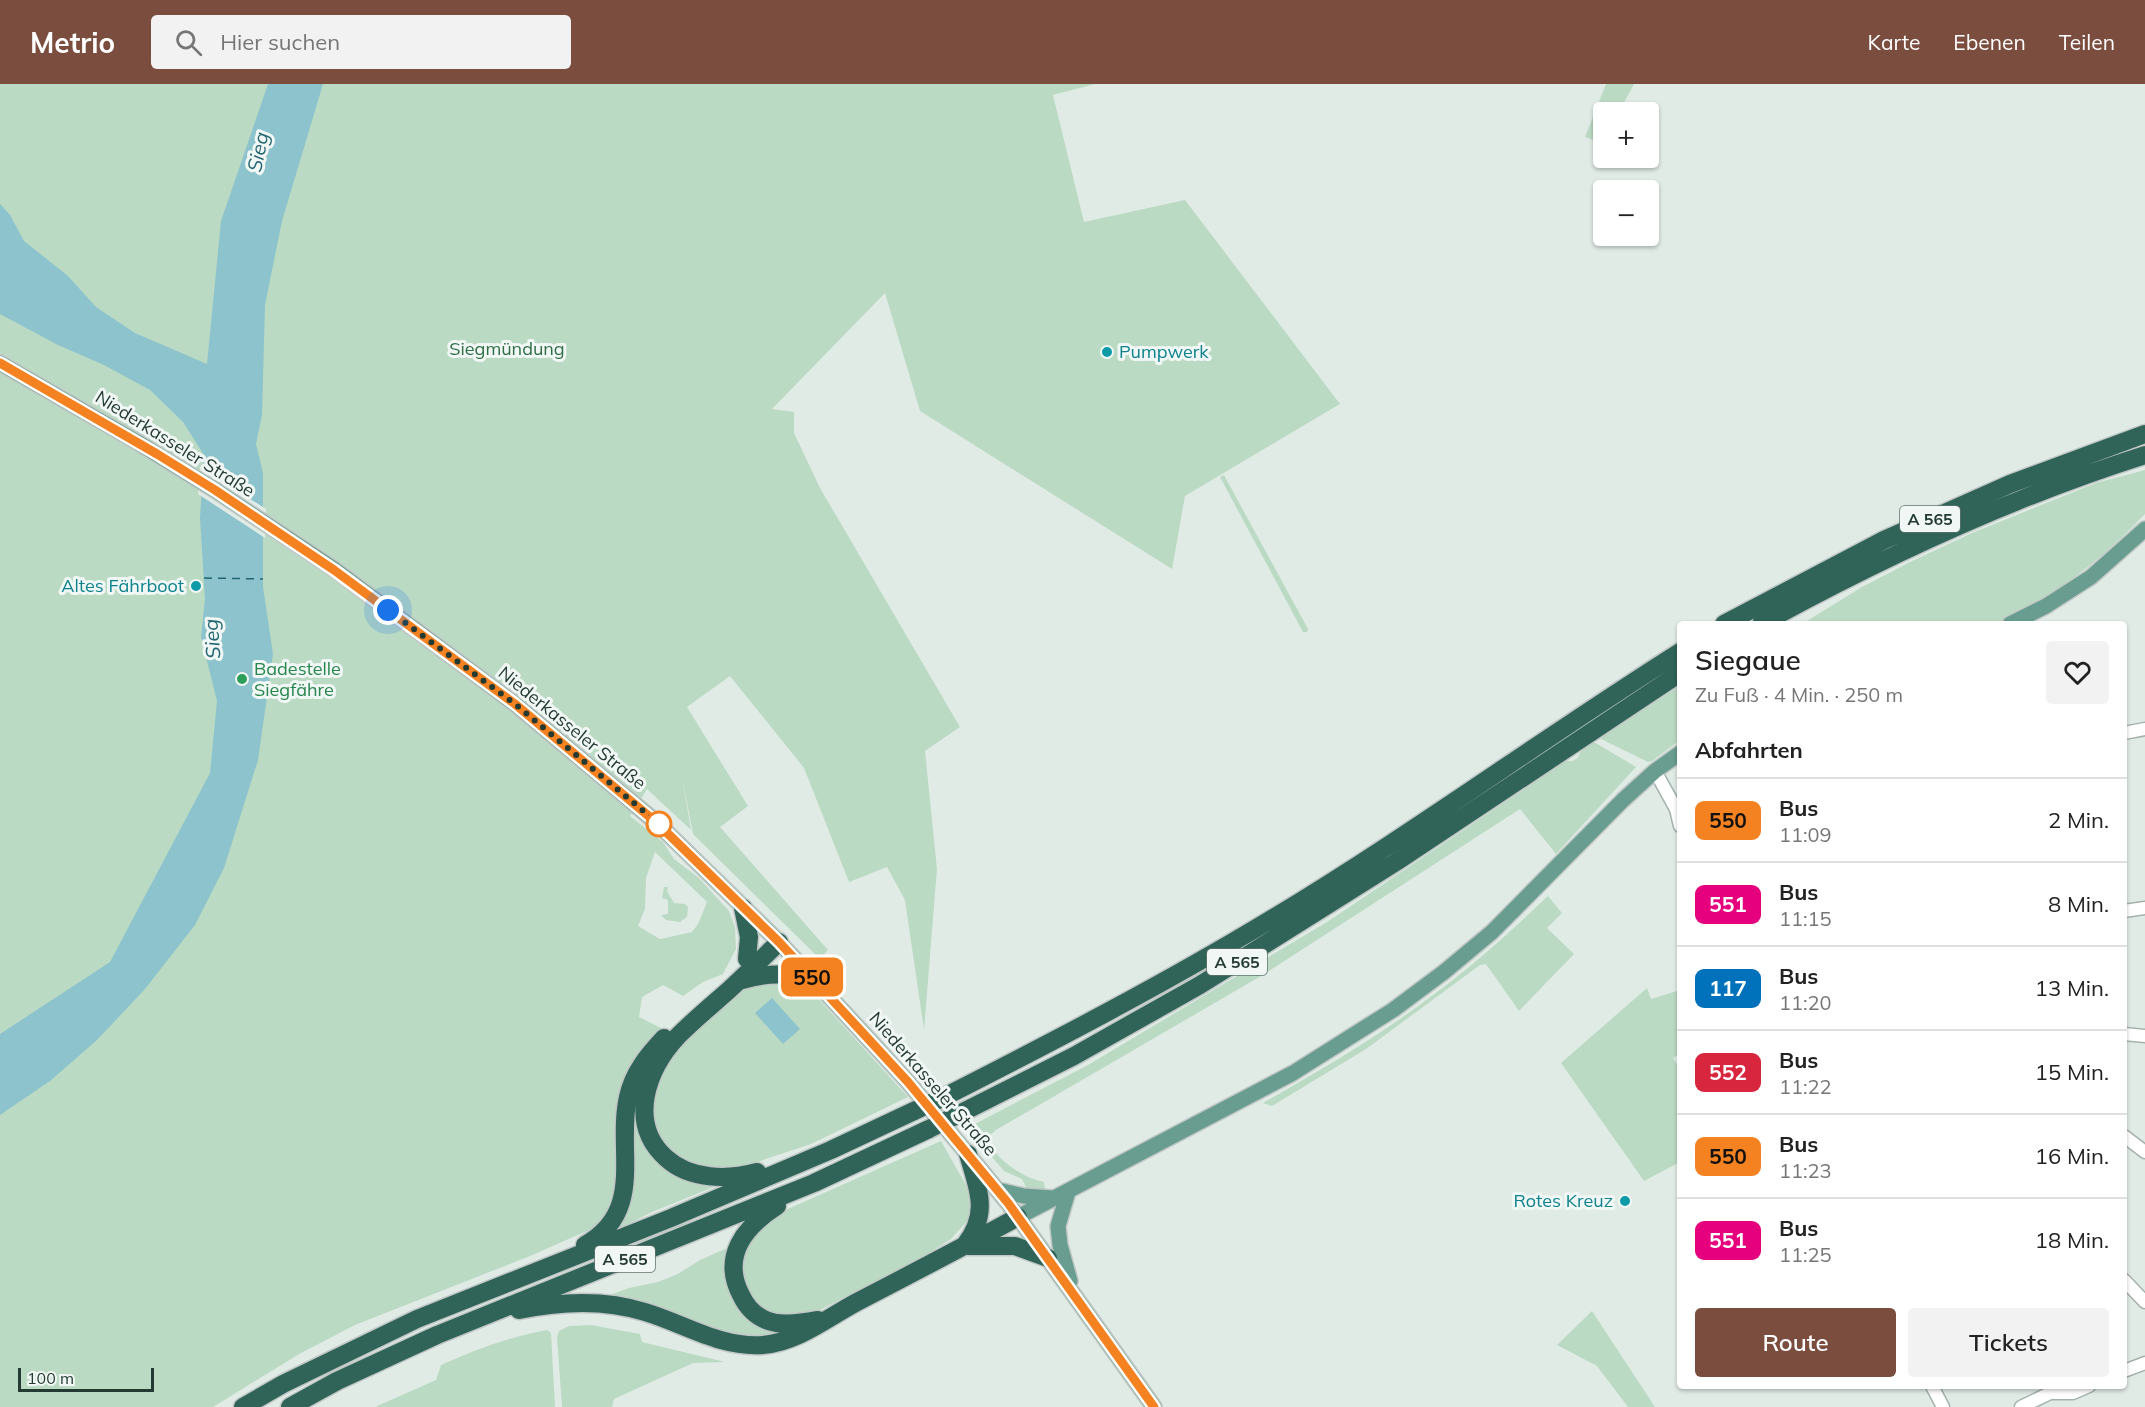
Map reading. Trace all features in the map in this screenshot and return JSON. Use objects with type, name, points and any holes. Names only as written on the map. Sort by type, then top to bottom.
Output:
[{"type":"highway","name":"A 565","points":[[1730,621],[1884,540],[2010,484],[2145,434]]},
{"type":"highway","name":"A 565","points":[[1766,621],[1893,556],[2014,502],[2095,471],[2145,455]]},
{"type":"highway","name":"A 565","points":[[243,1407],[283,1384],[417,1319],[671,1218],[831,1150],[944,1097],[1087,1024],[1271,920],[1461,798],[1623,687],[1677,654]]},
{"type":"highway","name":"A 565","points":[[290,1407],[337,1381],[437,1335],[814,1183],[929,1129],[1074,1056],[1200,985],[1396,862],[1677,675]]},
{"type":"highway","points":[[743,908],[749,937],[747,959]]},
{"type":"highway","points":[[539,1270],[594,1240],[607,1227],[619,1209],[626,1187],[628,1099],[633,1080],[648,1056],[747,959],[776,939]]},
{"type":"highway","points":[[776,939],[740,980],[678,1037],[657,1065],[644,1100],[647,1134],[667,1159],[687,1171],[709,1176],[738,1177],[831,1150]]},
{"type":"highway","points":[[740,980],[781,973],[813,978]]},
{"type":"highway","points":[[964,1246],[974,1233],[980,1214],[981,1197],[968,1154]]},
{"type":"highway","points":[[814,1183],[759,1217],[742,1239],[736,1252],[733,1276],[746,1306],[765,1320],[794,1324],[828,1318]]},
{"type":"highway","points":[[437,1335],[527,1309],[582,1302],[613,1304],[646,1312],[711,1338],[734,1343],[763,1345],[794,1338],[1018,1217]]},
{"type":"highway","points":[[964,1246],[1015,1246],[1048,1258]]},
{"type":"main road","name":"Niederkasseler Straße","points":[[0,363],[215,490],[334,570],[515,704],[646,813],[776,939],[908,1082],[998,1190],[1154,1407]]},
{"type":"main road","points":[[2016,621],[2046,606],[2091,577],[2145,529]]},
{"type":"main road","points":[[1018,1217],[1293,1073],[1393,1010],[1492,932],[1623,800],[1655,771],[1677,755]]},
{"type":"main road","points":[[998,1190],[1024,1196],[1062,1195]]},
{"type":"main road","points":[[1062,1195],[1058,1226],[1060,1245],[1073,1293]]},
{"type":"street","points":[[2127,732],[2145,729]]},
{"type":"street","points":[[1655,771],[1677,813]]},
{"type":"street","points":[[2127,911],[2145,908]]},
{"type":"street","points":[[2127,1034],[2145,1036]]},
{"type":"street","points":[[2127,1138],[2145,1152]]},
{"type":"street","points":[[2127,1283],[2145,1302]]},
{"type":"street","points":[[2127,1370],[2145,1363]]},
{"type":"street","points":[[1934,1389],[1943,1407]]},
{"type":"street","points":[[2021,1407],[2050,1393],[2073,1393],[2082,1389]]},
{"type":"green space","name":"Siegmündung","points":[[0,84],[1095,84],[1053,95],[1084,222],[1185,200],[1340,404],[1185,496],[1172,569],[920,411],[885,293],[772,409],[794,412],[794,433],[820,488],[960,727],[925,751],[937,869],[924,1030],[905,900],[887,867],[849,882],[804,768],[730,676],[687,707],[748,806],[720,827],[828,950],[820,959],[693,834],[682,777],[691,830],[647,789],[630,816],[663,842],[674,859],[699,878],[729,911],[735,927],[736,949],[723,974],[703,982],[683,996],[663,985],[642,997],[639,1017],[667,1031],[635,1069],[618,1187],[610,1211],[596,1227],[530,1256],[355,1325],[301,1353],[213,1407],[0,1407]],"holes":[[[655,852],[707,902],[692,932],[660,939],[638,926],[645,909],[646,878]]]},
{"type":"green space","points":[[1606,84],[1634,84],[1624,102],[1599,102]]},
{"type":"green space","points":[[1593,117],[1593,140],[1585,137]]},
{"type":"green space","points":[[2145,470],[2145,514],[2112,547],[2076,577],[2016,614],[2001,621],[1807,621],[1862,587],[1910,562],[1972,533],[2096,483]]},
{"type":"green space","points":[[1224,475],[1308,629],[1307,632],[1303,632],[1220,477]]},
{"type":"green space","points":[[1677,688],[1677,742],[1652,761],[1648,762],[1599,738]]},
{"type":"green space","points":[[1594,742],[1636,767],[1556,854],[1520,809],[1261,976],[996,1130],[985,1140],[1018,1172],[1044,1182],[1045,1189],[1028,1191],[1022,1179],[1004,1171],[967,1128],[1088,1065],[1327,922],[1566,761],[1578,758],[1580,752]]},
{"type":"green space","points":[[664,887],[668,887],[667,891],[674,903],[685,904],[688,907],[687,917],[680,922],[666,920],[661,915],[668,914],[668,900],[662,898]]},
{"type":"green space","points":[[1548,896],[1562,913],[1547,928],[1574,954],[1519,1011],[1486,964],[1480,965],[1366,1049],[1272,1106],[1263,1103],[1350,1052],[1413,1010],[1478,960]]},
{"type":"green space","points":[[752,982],[805,984],[908,1097],[811,1144],[748,1165],[716,1170],[695,1166],[675,1158],[664,1147],[652,1124],[658,1073],[671,1056],[730,999]]},
{"type":"green space","points":[[1647,988],[1651,999],[1677,991],[1677,1056],[1673,1058],[1677,1064],[1677,1164],[1644,1181],[1561,1063]]},
{"type":"green space","points":[[637,1102],[645,1143],[721,1184],[652,1212],[608,1234]]},
{"type":"green space","points":[[941,1141],[970,1192],[971,1210],[968,1220],[951,1239],[926,1255],[812,1314],[779,1316],[762,1310],[744,1291],[741,1262],[754,1236],[781,1212]]},
{"type":"green space","points":[[734,1245],[729,1279],[788,1332],[762,1336],[737,1335],[607,1296],[678,1274],[700,1260]]},
{"type":"green space","points":[[1592,1311],[1655,1407],[1628,1407],[1597,1366],[1557,1345]]},
{"type":"green space","points":[[591,1325],[640,1334],[642,1342],[725,1362],[693,1363],[614,1399],[612,1407],[562,1407],[557,1337],[559,1331],[569,1326]]},
{"type":"green space","points":[[547,1330],[551,1333],[555,1407],[375,1407],[436,1380],[441,1365],[493,1344]]},
{"type":"water","name":"Sieg","points":[[268,84],[323,84],[282,221],[265,305],[262,415],[256,444],[263,473],[263,587],[273,654],[258,760],[224,868],[195,925],[145,989],[97,1040],[50,1081],[0,1115],[0,1034],[110,962],[210,773],[217,701],[201,637],[205,599],[200,518],[204,455],[183,422],[150,390],[0,314],[0,204],[10,215],[24,241],[68,276],[96,307],[135,333],[207,364],[221,221]]},
{"type":"water","points":[[772,998],[800,1029],[783,1044],[755,1013]]},
{"type":"pier","points":[[200,467],[266,509],[265,538],[198,494]]},
{"type":"ferry route","points":[[204,578],[263,579]]},
{"type":"bus line","name":"550","points":[[0,363],[157,454],[334,570],[515,704],[657,823],[779,942],[908,1082],[1008,1203],[1154,1407]]},
{"type":"place","name":"Pumpwerk","points":[[1107,352]]},
{"type":"place","name":"Altes Fährboot","points":[[196,586]]},
{"type":"place","name":"Badestelle Siegfähre","points":[[242,679]]},
{"type":"place","name":"Rotes Kreuz","points":[[1625,1201]]},
{"type":"route","points":[[388,610],[515,704],[659,824]]}]
